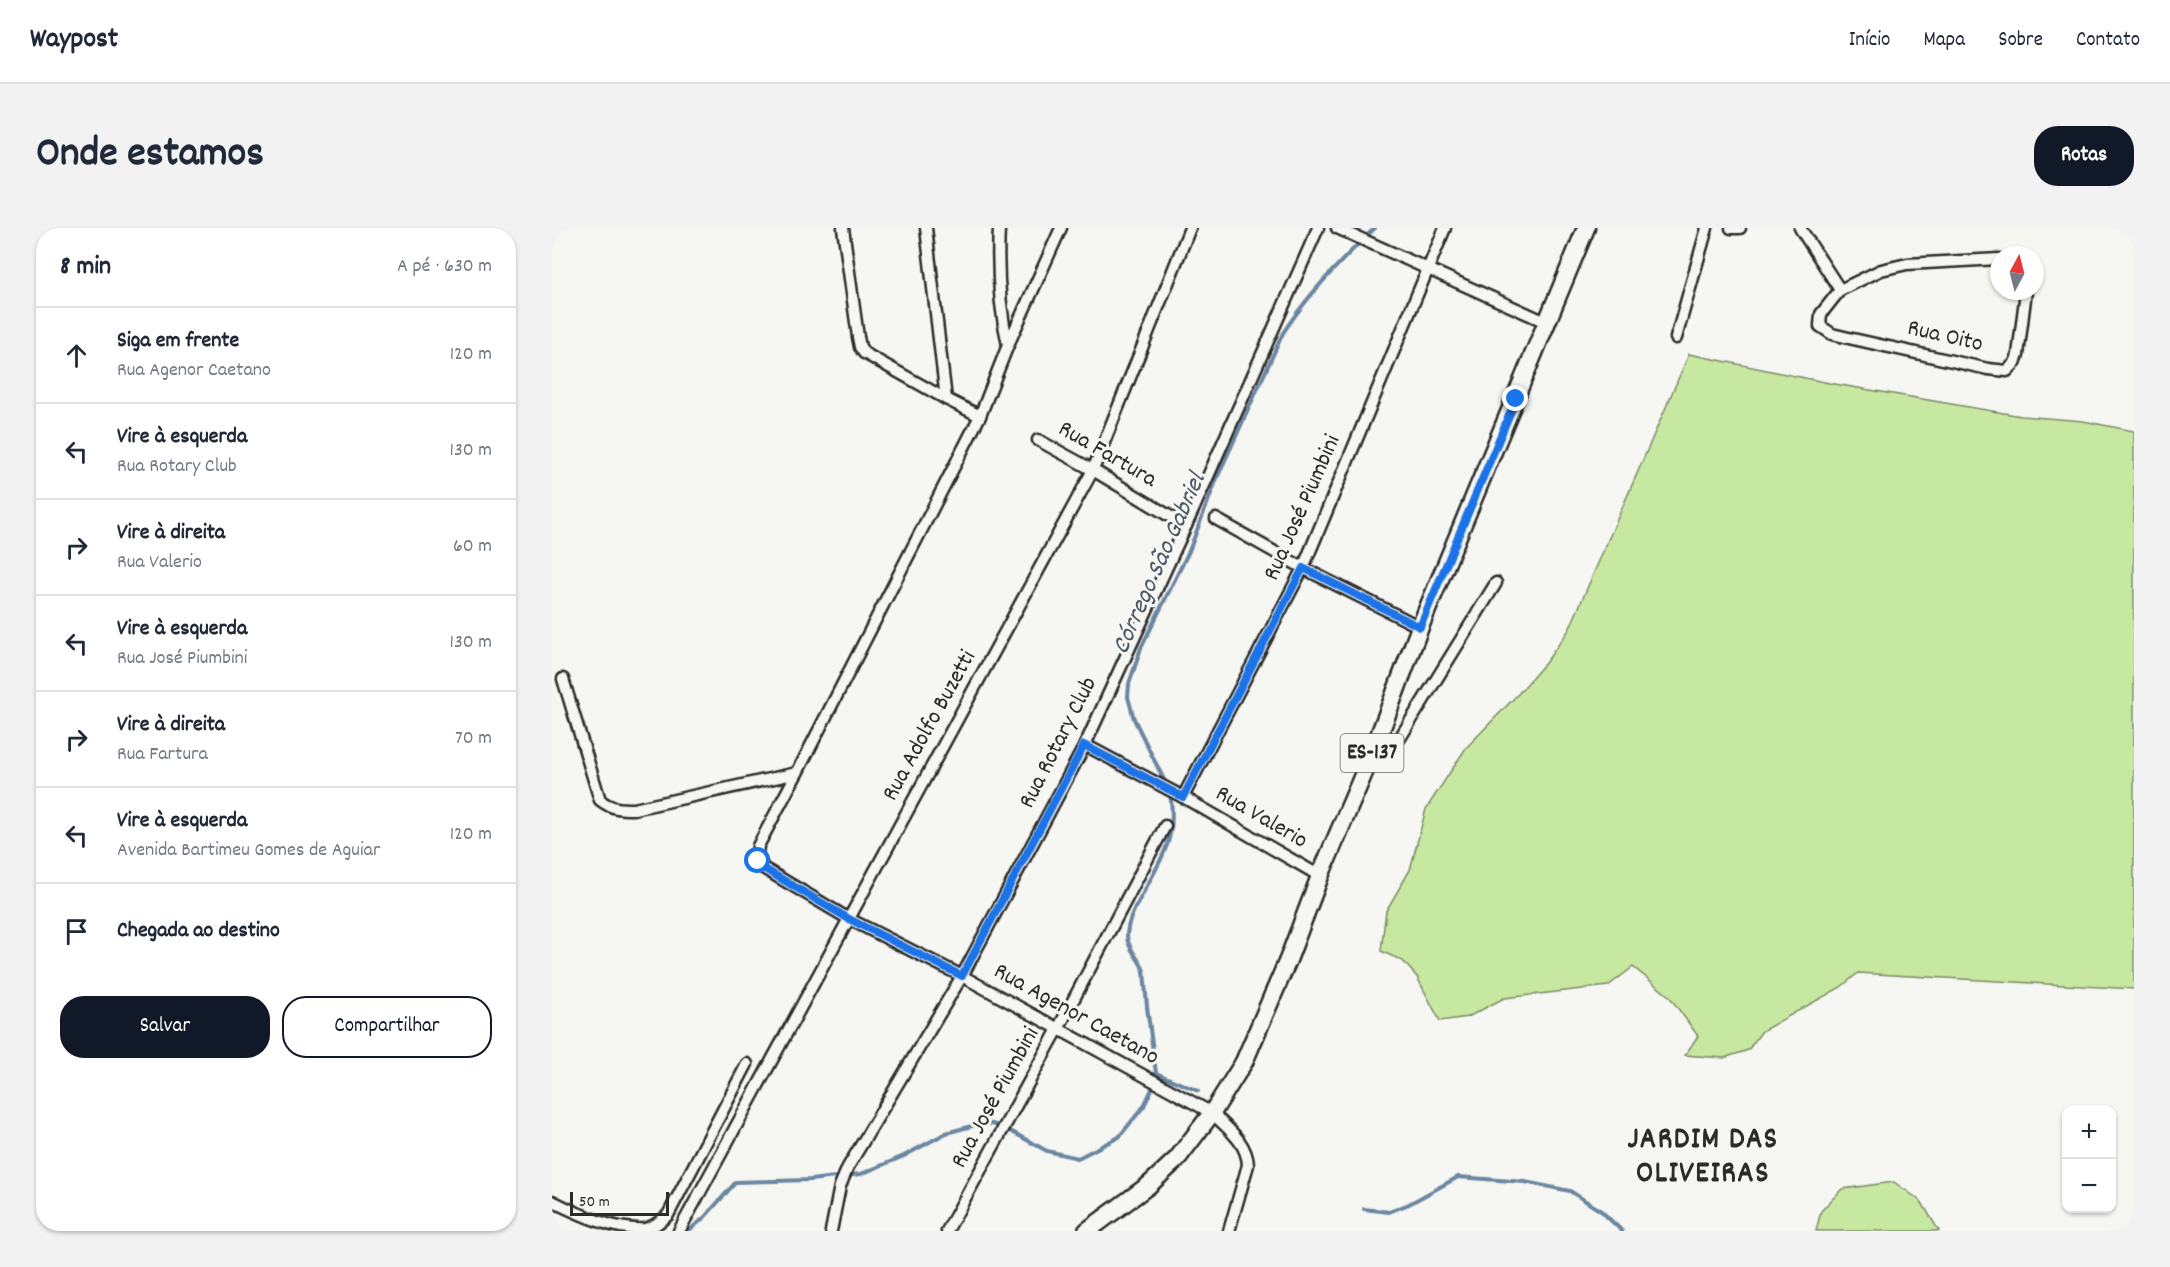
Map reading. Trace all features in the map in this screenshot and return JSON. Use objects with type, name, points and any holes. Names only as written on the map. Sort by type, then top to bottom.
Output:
[{"type":"main road","name":"ES-137","points":[[1088,1231],[1149,1185],[1177,1159],[1212,1113],[1244,1062],[1372,754],[1420,627],[1586,228]]},
{"type":"street","points":[[843,228],[860,347],[870,358],[980,416]]},
{"type":"street","points":[[926,228],[946,399]]},
{"type":"street","points":[[999,228],[1001,316],[1008,345]]},
{"type":"street","points":[[563,680],[600,800],[607,806],[634,809],[797,773],[980,416],[1008,345],[1061,228]]},
{"type":"street","name":"Rua Adolfo Buzetti","points":[[679,1231],[1093,470],[1190,228]]},
{"type":"street","name":"Rua Rotary Club","points":[[831,1231],[848,1167],[962,976],[1084,745],[1186,526],[1318,228]]},
{"type":"street","points":[[1336,228],[1548,323]]},
{"type":"street","name":"Rua José Piumbini","points":[[1180,796],[1303,568],[1445,228]]},
{"type":"street","points":[[1676,338],[1707,228]]},
{"type":"street","points":[[1731,228],[1740,228]]},
{"type":"street","points":[[1800,228],[1840,290],[1881,270],[1907,264],[1990,259]]},
{"type":"street","name":"Rua Oito","points":[[1840,290],[1821,314],[1819,320],[1820,326],[1832,334],[2002,372],[2012,367],[2018,355],[2025,300]]},
{"type":"street","name":"Rua Fartura","points":[[1038,440],[1186,526]]},
{"type":"street","points":[[1216,519],[1303,568],[1420,627]]},
{"type":"street","points":[[1372,754],[1400,738],[1496,583]]},
{"type":"street","name":"Rua Valerio","points":[[1084,745],[1180,796],[1320,876]]},
{"type":"street","name":"Rua Agenor Caetano","points":[[797,773],[758,846],[757,854],[763,868],[849,919],[962,976],[1212,1113],[1244,1146],[1248,1154],[1248,1165],[1229,1231]]},
{"type":"street","name":"Rua José Piumbini","points":[[947,1231],[1058,1029],[1165,826]]},
{"type":"street","points":[[552,1201],[593,1221],[627,1230],[645,1229],[658,1224],[668,1215],[747,1064]]},
{"type":"green space","points":[[1689,354],[1829,383],[2021,416],[2083,421],[2134,431],[2134,989],[1858,973],[1841,987],[1762,1031],[1748,1050],[1724,1058],[1685,1055],[1698,1036],[1669,996],[1633,967],[1608,986],[1504,998],[1468,1017],[1440,1021],[1417,977],[1403,961],[1381,951],[1386,911],[1410,870],[1426,809],[1466,748],[1519,693],[1546,662],[1569,630]]},
{"type":"green space","points":[[1894,1182],[1921,1201],[1939,1231],[1816,1231],[1821,1211],[1842,1189]]},
{"type":"waterway","name":"Córrego São Gabriel","points":[[1166,784],[1134,719],[1128,697],[1129,684],[1141,648],[1189,551],[1217,478],[1283,333],[1326,278],[1375,228]]},
{"type":"waterway","name":"Córrego São Gabriel","points":[[688,1231],[703,1219],[736,1182],[810,1180],[861,1174],[904,1156],[946,1133],[979,1124],[1003,1127],[1047,1151],[1078,1158],[1119,1137],[1144,1106],[1156,1073],[1144,971],[1129,944],[1127,934],[1134,911],[1166,849],[1172,824],[1170,794]]},
{"type":"waterway","points":[[1156,1073],[1198,1091]]},
{"type":"waterway","points":[[1364,1209],[1389,1212],[1409,1204],[1458,1177],[1525,1182],[1570,1191],[1601,1211],[1622,1231]]},
{"type":"district","name":"JARDIM DAS OLIVEIRAS","points":[[1703,1158]]},
{"type":"route","points":[[758,861],[763,868],[849,919],[962,976],[1084,745],[1183,797],[1303,568],[1420,627],[1516,399]]}]
